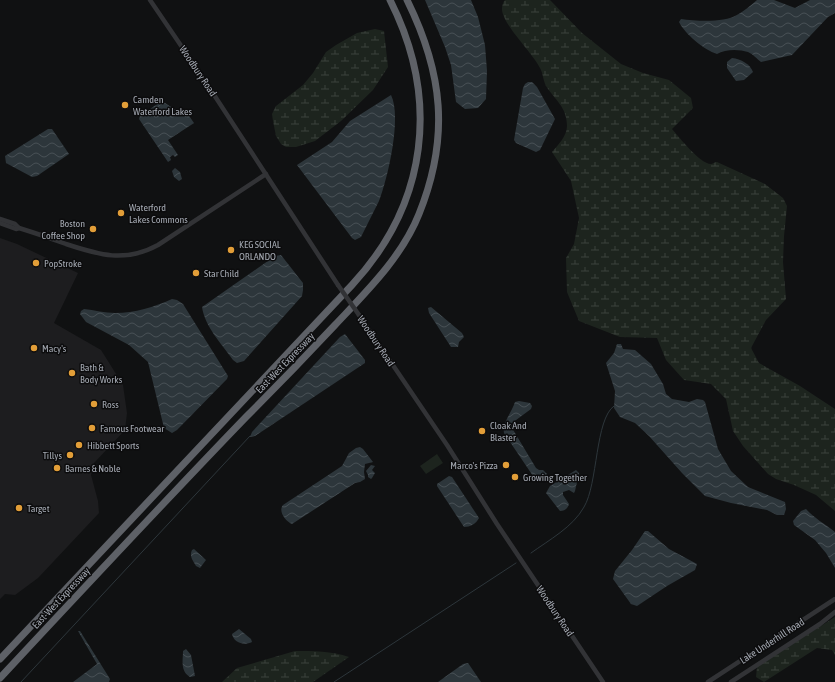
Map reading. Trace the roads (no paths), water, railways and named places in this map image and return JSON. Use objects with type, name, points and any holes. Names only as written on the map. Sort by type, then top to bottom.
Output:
[{"type":"highway","name":"East-West Expressway","points":[[0,658],[352,285],[370,265],[386,242],[401,211],[411,185],[418,152],[420,124],[420,97],[414,63],[404,30],[390,0]]},
{"type":"highway","name":"East-West Expressway","points":[[2,675],[344,316],[384,270],[409,235],[418,216],[432,177],[439,125],[435,78],[431,61],[425,40],[407,0]]},
{"type":"street","name":"Woodbury Road","points":[[150,0],[603,682]]},
{"type":"street","points":[[0,223],[98,254],[115,256],[133,254],[145,251],[158,245],[266,174]]},
{"type":"street","points":[[0,219],[16,224],[19,228]]},
{"type":"street","name":"Lake Underhill Road","points":[[708,682],[835,599]]},
{"type":"street","name":"Lake Underhill Road","points":[[731,682],[820,624],[835,612]]},
{"type":"water","points":[[425,0],[471,0],[478,17],[485,45],[487,71],[486,99],[478,108],[465,109],[456,102],[451,65]]},
{"type":"water","points":[[757,0],[774,0],[795,8],[810,0],[835,0],[835,13],[828,17],[792,55],[761,62],[752,54],[744,51],[728,50],[717,54],[712,52],[690,36],[679,22],[681,19],[710,21],[731,18],[742,12]]},
{"type":"water","points":[[732,58],[745,62],[753,72],[744,80],[736,81],[727,68],[727,62]]},
{"type":"water","points":[[528,82],[532,82],[537,87],[555,119],[540,150],[536,152],[516,143],[514,140],[523,88]]},
{"type":"water","points":[[391,95],[394,105],[395,118],[390,163],[379,201],[361,237],[355,240],[297,165],[332,142],[350,121]]},
{"type":"water","points":[[160,102],[165,103],[173,109],[185,110],[194,123],[168,140],[178,155],[175,157],[173,155],[170,157],[171,160],[168,162],[139,119],[140,116]]},
{"type":"water","points":[[48,129],[52,129],[69,154],[37,176],[32,177],[6,163],[5,156]]},
{"type":"water","points":[[175,168],[180,172],[182,179],[179,181],[174,177],[172,171]]},
{"type":"water","points":[[281,255],[303,283],[302,296],[244,361],[237,363],[233,360],[210,328],[206,321],[202,307],[275,256]]},
{"type":"water","points":[[172,299],[183,304],[228,376],[227,379],[177,430],[172,433],[164,428],[148,362],[129,345],[86,322],[80,314],[84,309],[111,313],[137,311]]},
{"type":"water","points":[[431,307],[462,333],[464,337],[459,342],[458,347],[451,347],[429,313],[428,308]]},
{"type":"water","points":[[345,334],[365,360],[365,363],[255,436],[250,437],[252,432],[340,337]]},
{"type":"water","points":[[617,344],[621,344],[623,349],[635,350],[651,364],[663,384],[666,394],[672,399],[689,402],[697,399],[705,402],[718,449],[731,471],[748,487],[785,502],[786,509],[784,515],[777,515],[767,510],[705,496],[649,436],[635,423],[620,417],[614,408],[615,391],[606,363],[614,353]]},
{"type":"water","points":[[519,401],[530,403],[532,406],[531,409],[512,423],[512,428],[536,468],[543,470],[547,474],[546,478],[540,481],[536,480],[533,476],[504,433],[504,425],[515,402]]},
{"type":"water","points":[[360,447],[373,462],[365,464],[365,479],[355,483],[292,524],[287,521],[281,510],[283,505],[342,466],[349,453]]},
{"type":"water","points":[[371,465],[375,466],[372,470],[375,473],[371,479],[368,477],[366,471]]},
{"type":"water","points":[[576,470],[579,473],[575,491],[574,493],[569,490],[563,492],[563,495],[569,504],[566,509],[560,511],[546,493],[550,486]]},
{"type":"water","points":[[449,476],[452,477],[479,518],[471,526],[464,527],[437,486],[437,484]]},
{"type":"water","points":[[806,509],[835,532],[835,568],[826,553],[815,540],[794,525],[793,521],[801,511]]},
{"type":"water","points":[[645,531],[648,531],[669,549],[697,564],[695,570],[637,606],[631,604],[613,579],[615,571]]},
{"type":"water","points":[[194,549],[206,560],[200,568],[196,566],[192,558],[191,552]]},
{"type":"water","points":[[239,629],[251,639],[252,642],[243,644],[235,640],[232,634]]},
{"type":"water","points":[[78,631],[80,631],[110,679],[109,682],[73,682],[97,664]]},
{"type":"water","points":[[186,649],[191,655],[195,676],[190,677],[183,669],[183,651]]},
{"type":"water","points":[[468,663],[481,682],[438,682],[463,664]]},
{"type":"waterway","points":[[531,553],[574,521],[584,507],[589,497],[603,424],[608,413],[614,406]]},
{"type":"waterway","points":[[21,682],[250,436]]},
{"type":"waterway","points":[[334,682],[516,563]]},
{"type":"place","name":"Camden Waterford Lakes","points":[[125,105]]},
{"type":"place","name":"Waterford Lakes Commons","points":[[121,213]]},
{"type":"place","name":"Boston Coffee Shop","points":[[93,229]]},
{"type":"place","name":"KEG SOCIAL ORLANDO","points":[[231,250]]},
{"type":"place","name":"PopStroke","points":[[36,263]]},
{"type":"place","name":"Star Child","points":[[196,273]]},
{"type":"place","name":"Macy's","points":[[34,348]]},
{"type":"place","name":"Bath & Body Works","points":[[72,373]]},
{"type":"place","name":"Ross","points":[[94,404]]},
{"type":"place","name":"Famous Footwear","points":[[92,428]]},
{"type":"place","name":"Cloak And Blaster","points":[[482,431]]},
{"type":"place","name":"Hibbett Sports","points":[[79,445]]},
{"type":"place","name":"Tillys","points":[[70,455]]},
{"type":"place","name":"Marco's Pizza","points":[[506,465]]},
{"type":"place","name":"Barnes & Noble","points":[[57,468]]},
{"type":"place","name":"Growing Together","points":[[515,477]]},
{"type":"place","name":"Target","points":[[19,508]]}]
